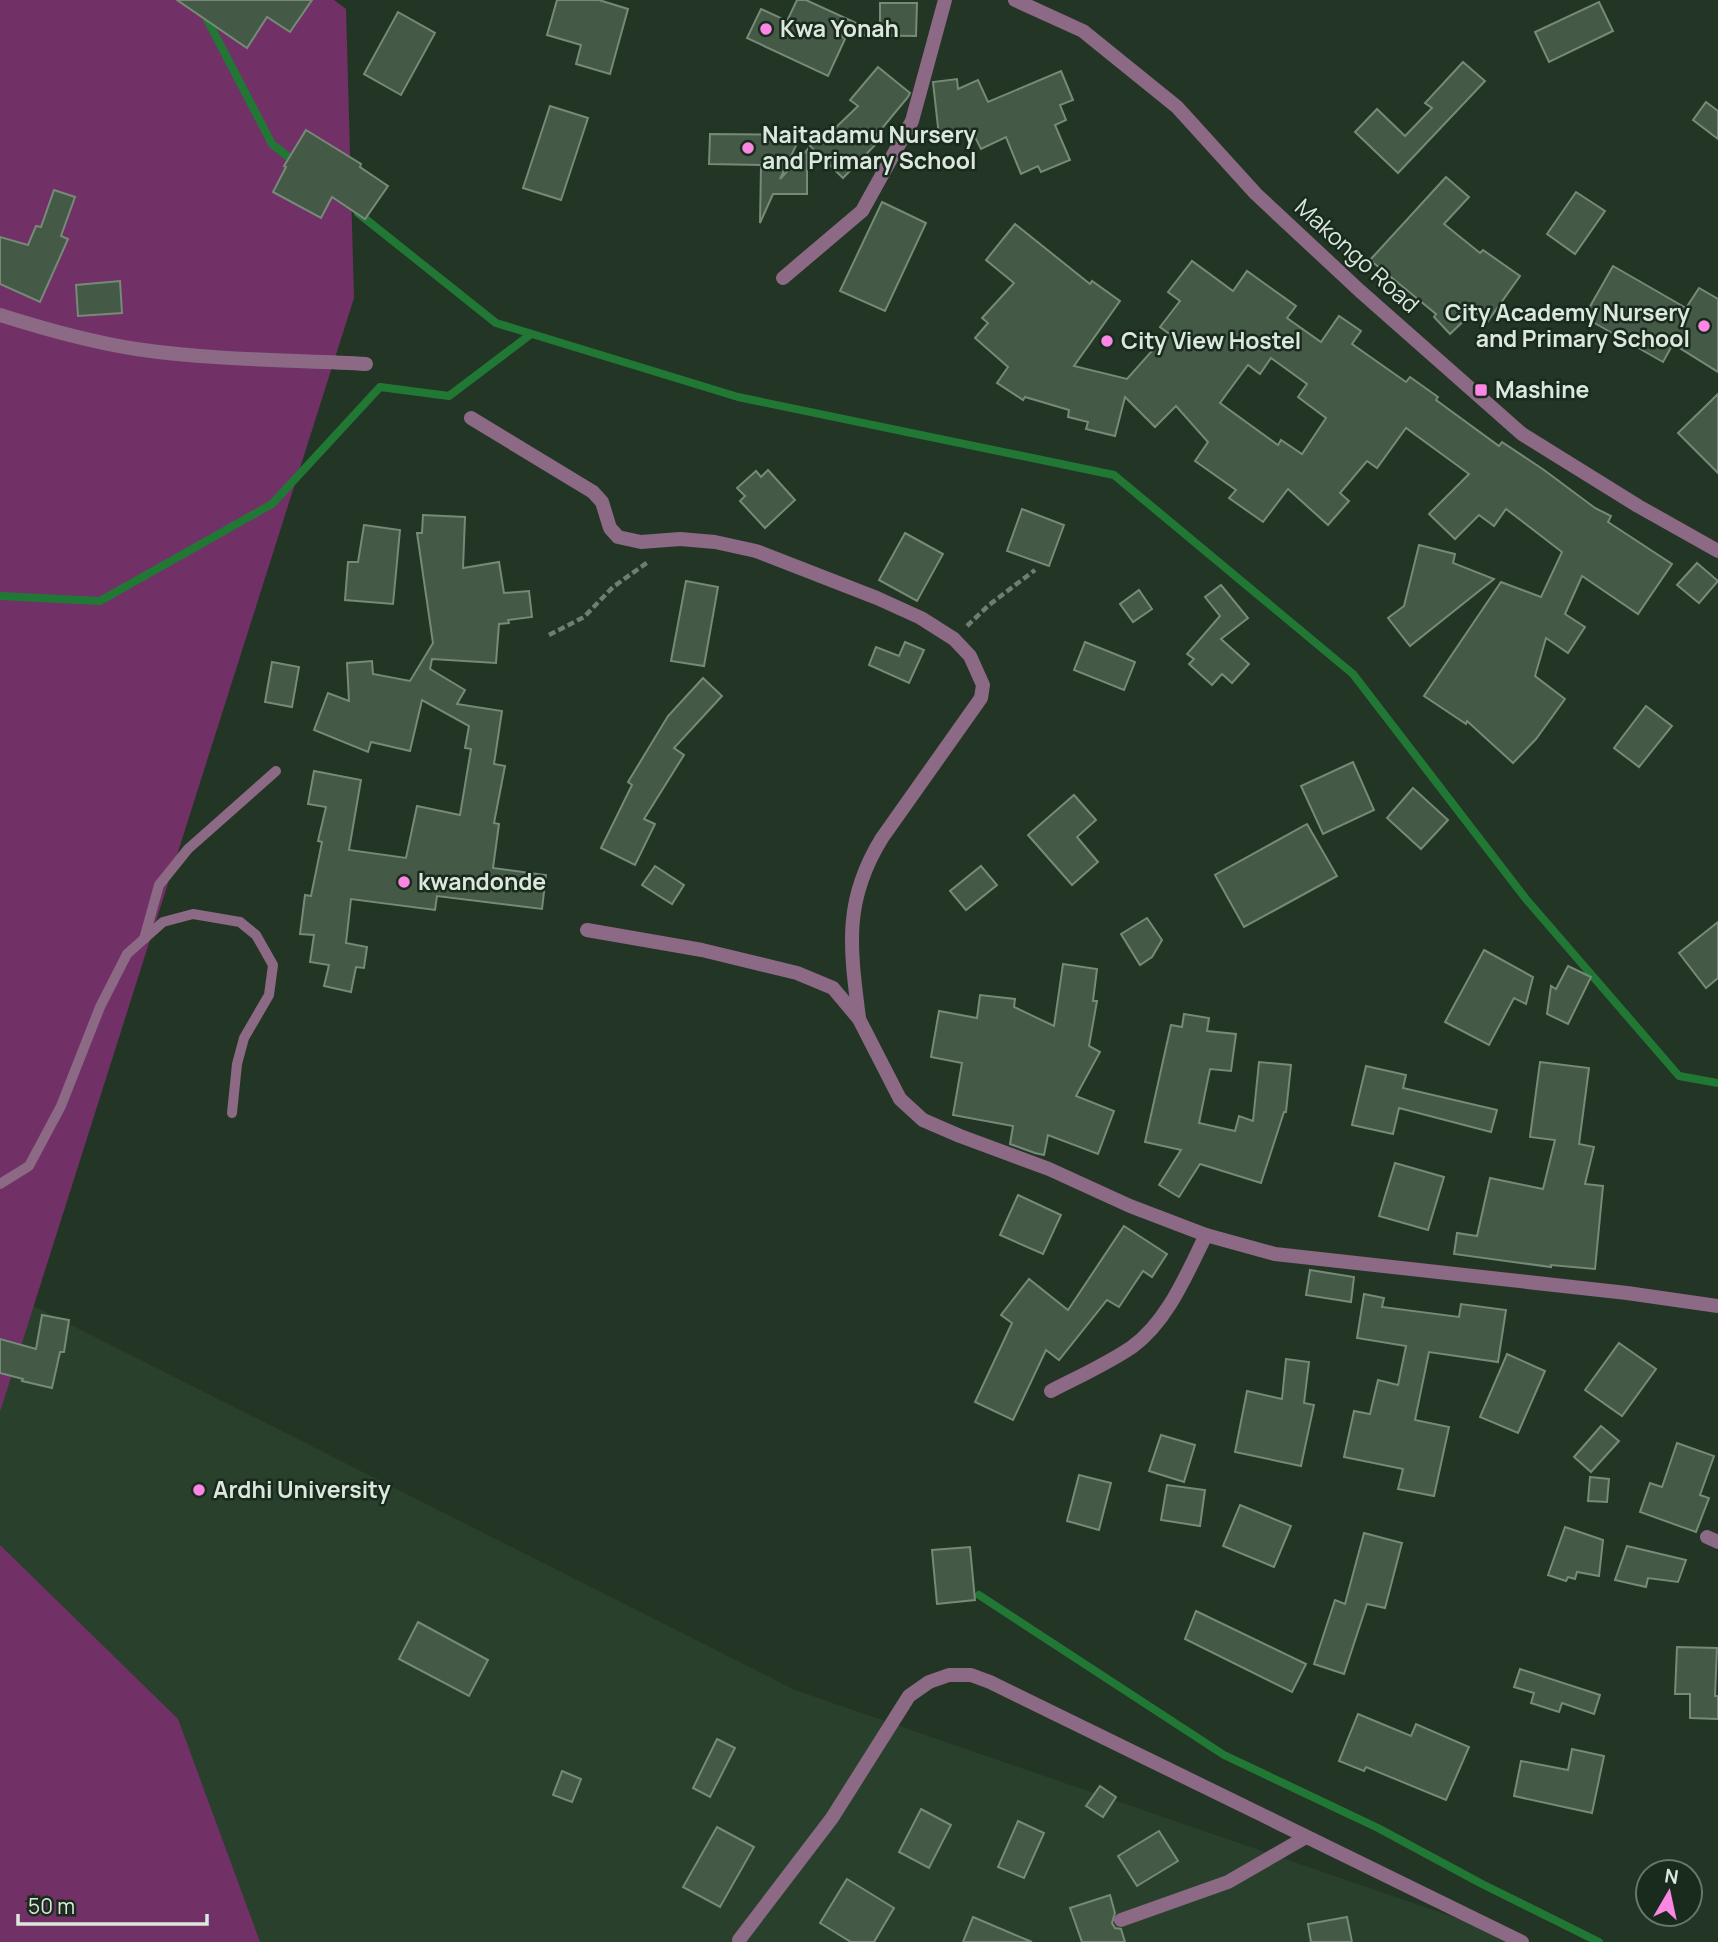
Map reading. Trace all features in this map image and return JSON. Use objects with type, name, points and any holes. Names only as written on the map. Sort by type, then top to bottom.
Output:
[{"type":"street","points":[[783,278],[862,211],[912,121],[945,0]]},
{"type":"street","name":"Makongo Road","points":[[1015,0],[1083,31],[1177,107],[1256,194],[1360,291],[1522,434],[1638,506],[1718,551]]},
{"type":"street","points":[[0,315],[31,325],[135,349],[366,364]]},
{"type":"street","points":[[471,418],[593,492],[602,502],[610,528],[618,537],[641,542],[680,539],[715,542],[755,551],[877,598],[920,618],[954,639],[970,656],[983,685],[981,698],[868,861],[857,891],[852,924],[852,964],[859,1019]]},
{"type":"street","points":[[587,930],[702,950],[797,974],[833,988],[859,1019],[900,1099],[923,1120],[1086,1184],[1130,1206],[1206,1236],[1288,1256],[1589,1288],[1718,1306]]},
{"type":"street","points":[[1051,1391],[1133,1346],[1155,1325],[1178,1290],[1206,1236]]},
{"type":"street","points":[[738,1940],[832,1818],[909,1696],[929,1682],[948,1675],[971,1675],[1522,1942]]},
{"type":"street","points":[[1121,1920],[1228,1882],[1306,1837]]},
{"type":"lane","points":[[144,939],[159,885],[188,849],[276,771]]},
{"type":"lane","points":[[0,1184],[29,1166],[61,1106],[100,1007],[127,954],[163,922],[193,914],[240,922],[256,935],[273,965],[269,995],[244,1038],[237,1064],[232,1113]]},
{"type":"path","points":[[549,635],[584,617],[613,587],[650,560]]},
{"type":"path","points":[[954,639],[989,605],[1035,570]]},
{"type":"shaded area","points":[[0,0],[334,0],[346,9],[354,298],[0,1412]]},
{"type":"shaded area","name":"Ardhi University","points":[[0,1289],[795,1690],[1526,1942],[0,1942]]},
{"type":"shaded area","points":[[0,1545],[178,1719],[260,1942],[0,1942]]},
{"type":"building","points":[[177,0],[312,0],[290,32],[267,17],[247,48]]},
{"type":"building","points":[[557,0],[599,0],[628,9],[610,74],[576,64],[581,45],[547,35]]},
{"type":"building","points":[[797,0],[806,0],[880,34],[880,3],[917,3],[916,36],[840,35],[845,39],[828,76],[747,38],[761,9],[787,21]]},
{"type":"building","points":[[1599,2],[1613,31],[1549,62],[1535,32]]},
{"type":"building","points":[[398,12],[435,33],[401,95],[364,74]]},
{"type":"building","points":[[1463,62],[1485,81],[1398,173],[1355,132],[1377,109],[1405,136],[1432,108],[1425,103]]},
{"type":"building","points":[[878,67],[910,93],[874,138],[878,142],[843,178],[810,146],[820,135],[828,135],[858,106],[850,100]]},
{"type":"building","points":[[1061,71],[1073,100],[1060,105],[1066,120],[1055,125],[1070,160],[1041,172],[1038,166],[1021,174],[1006,137],[981,149],[972,131],[939,136],[933,82],[957,79],[958,89],[978,80],[988,102]]},
{"type":"building","points":[[1706,102],[1718,111],[1718,139],[1693,120]]},
{"type":"building","points":[[550,106],[588,118],[561,200],[523,188]]},
{"type":"building","points":[[306,130],[361,164],[360,167],[388,186],[365,219],[332,197],[321,218],[273,192],[286,167],[284,166]]},
{"type":"building","points":[[710,134],[801,135],[780,179],[807,150],[807,194],[773,194],[760,223],[761,165],[709,164]]},
{"type":"building","points":[[1446,177],[1469,197],[1444,224],[1480,253],[1483,250],[1520,276],[1488,321],[1474,311],[1450,334],[1434,317],[1436,314],[1370,260]]},
{"type":"building","points":[[54,190],[75,197],[61,236],[68,239],[40,302],[0,284],[0,237],[28,245],[36,226],[41,227]]},
{"type":"building","points":[[1576,192],[1605,211],[1575,254],[1547,234]]},
{"type":"building","points":[[882,202],[926,223],[885,311],[840,291]]},
{"type":"building","points":[[1015,224],[1090,284],[1092,281],[1120,301],[1074,366],[1127,379],[1168,333],[1160,327],[1180,301],[1168,292],[1192,261],[1233,291],[1247,271],[1296,306],[1287,318],[1321,342],[1339,316],[1361,331],[1352,344],[1406,382],[1410,377],[1438,397],[1436,400],[1499,446],[1502,442],[1544,470],[1595,508],[1611,516],[1608,522],[1672,564],[1638,614],[1582,576],[1565,614],[1585,627],[1568,653],[1546,638],[1535,676],[1565,699],[1536,739],[1513,763],[1467,721],[1466,724],[1424,696],[1501,582],[1541,597],[1562,552],[1506,509],[1494,526],[1479,515],[1455,539],[1429,514],[1469,474],[1406,428],[1377,468],[1367,461],[1340,493],[1349,501],[1328,525],[1288,489],[1263,522],[1229,498],[1236,490],[1195,461],[1208,442],[1176,406],[1155,427],[1125,397],[1115,436],[1086,429],[1088,422],[1068,417],[1069,410],[1025,397],[1023,400],[997,383],[1008,367],[975,338],[988,323],[982,318],[1014,283],[986,260]],"holes":[[[1271,358],[1307,384],[1298,397],[1326,418],[1302,454],[1281,440],[1278,445],[1220,403],[1248,365],[1260,374]]]},
{"type":"building","points":[[1613,266],[1686,308],[1699,288],[1718,299],[1718,372],[1673,344],[1663,362],[1584,317]]},
{"type":"building","points":[[120,281],[122,313],[78,316],[76,285]]},
{"type":"building","points":[[1718,394],[1718,473],[1678,433]]},
{"type":"building","points":[[768,470],[795,500],[765,528],[740,501],[745,496],[737,488],[756,471],[761,477]]},
{"type":"building","points":[[1022,509],[1064,525],[1049,566],[1007,551]]},
{"type":"building","points":[[423,515],[465,517],[463,568],[499,562],[504,593],[529,591],[532,617],[499,624],[496,663],[432,659],[430,669],[465,690],[457,704],[502,711],[494,764],[505,766],[494,823],[499,824],[493,868],[546,875],[542,909],[437,896],[435,910],[351,899],[346,943],[367,947],[364,968],[356,967],[351,992],[324,986],[329,965],[310,962],[314,935],[300,934],[305,895],[311,896],[322,842],[318,841],[326,807],[308,804],[314,771],[361,780],[349,850],[406,858],[417,806],[460,815],[471,749],[465,748],[469,726],[422,700],[410,751],[371,742],[368,752],[314,730],[328,693],[349,701],[347,663],[372,661],[373,674],[410,681],[433,643],[417,533],[422,533]]},
{"type":"building","points":[[364,525],[400,530],[393,604],[345,600],[348,562],[358,562]]},
{"type":"building","points":[[905,533],[943,554],[917,601],[879,580]]},
{"type":"building","points":[[1419,545],[1455,554],[1453,563],[1494,579],[1410,646],[1388,618],[1404,606]]},
{"type":"building","points":[[1697,563],[1718,581],[1699,603],[1677,585]]},
{"type":"building","points":[[686,581],[718,587],[704,666],[671,661]]},
{"type":"building","points":[[1221,585],[1248,618],[1221,639],[1249,664],[1232,683],[1222,674],[1212,685],[1189,664],[1194,659],[1187,654],[1220,616],[1205,597]]},
{"type":"building","points":[[1139,590],[1152,609],[1133,622],[1120,604]]},
{"type":"building","points":[[905,642],[924,650],[909,683],[869,665],[876,647],[899,656]]},
{"type":"building","points":[[1085,642],[1135,662],[1124,690],[1074,670]]},
{"type":"building","points":[[272,662],[299,667],[292,707],[265,702]]},
{"type":"building","points":[[703,678],[722,696],[674,748],[684,755],[644,819],[655,824],[635,865],[601,848],[632,785],[628,782],[668,716]]},
{"type":"building","points":[[1646,706],[1672,726],[1639,767],[1614,748]]},
{"type":"building","points":[[1353,762],[1374,810],[1323,834],[1301,786]]},
{"type":"building","points":[[1413,788],[1448,820],[1421,849],[1387,818]]},
{"type":"building","points":[[1074,795],[1096,820],[1077,837],[1098,862],[1072,885],[1028,835]]},
{"type":"building","points":[[1307,824],[1337,876],[1244,927],[1215,875]]},
{"type":"building","points":[[655,866],[684,885],[672,904],[642,885]]},
{"type":"building","points":[[981,866],[997,885],[966,910],[950,891]]},
{"type":"building","points":[[1147,918],[1162,940],[1152,957],[1140,965],[1121,934]]},
{"type":"building","points":[[1718,922],[1718,978],[1706,988],[1679,953]]},
{"type":"building","points":[[1484,950],[1533,977],[1526,1004],[1514,998],[1489,1045],[1445,1022]]},
{"type":"building","points":[[1063,964],[1097,969],[1093,1001],[1097,1001],[1089,1046],[1100,1052],[1076,1096],[1114,1111],[1098,1154],[1048,1135],[1044,1155],[1035,1153],[1010,1144],[1013,1126],[953,1115],[962,1063],[931,1057],[939,1011],[977,1018],[980,995],[1015,999],[1014,1007],[1054,1026]]},
{"type":"building","points":[[1568,966],[1591,977],[1568,1024],[1547,1014],[1551,986],[1556,989]]},
{"type":"building","points":[[1184,1014],[1209,1018],[1207,1031],[1236,1034],[1231,1071],[1210,1069],[1199,1123],[1235,1131],[1239,1116],[1253,1121],[1259,1062],[1291,1065],[1286,1112],[1261,1183],[1200,1164],[1179,1197],[1159,1185],[1181,1150],[1145,1142],[1171,1025],[1182,1027]]},
{"type":"building","points":[[1540,1062],[1589,1068],[1579,1144],[1594,1147],[1585,1184],[1603,1186],[1595,1269],[1551,1267],[1454,1254],[1457,1233],[1477,1236],[1490,1178],[1543,1189],[1555,1140],[1530,1137]]},
{"type":"building","points":[[1366,1066],[1406,1075],[1403,1088],[1497,1110],[1491,1132],[1399,1108],[1393,1134],[1352,1125]]},
{"type":"building","points":[[1395,1163],[1444,1177],[1428,1230],[1379,1216]]},
{"type":"building","points":[[1018,1195],[1061,1215],[1043,1254],[1000,1235]]},
{"type":"building","points":[[1124,1226],[1167,1254],[1152,1277],[1143,1271],[1119,1307],[1107,1300],[1059,1360],[1046,1350],[1013,1420],[975,1402],[1012,1323],[1001,1315],[1029,1279],[1068,1310]]},
{"type":"building","points":[[1310,1270],[1354,1277],[1351,1302],[1306,1295]]},
{"type":"building","points":[[1364,1294],[1384,1298],[1382,1307],[1459,1317],[1461,1304],[1506,1310],[1498,1362],[1429,1352],[1415,1420],[1449,1427],[1434,1496],[1398,1489],[1403,1469],[1344,1457],[1354,1411],[1370,1414],[1378,1380],[1398,1385],[1406,1346],[1357,1338]]},
{"type":"building","points":[[42,1315],[69,1320],[64,1352],[60,1352],[52,1388],[0,1373],[0,1339],[36,1349]]},
{"type":"building","points":[[1619,1343],[1656,1369],[1622,1416],[1585,1390]]},
{"type":"building","points":[[1507,1354],[1545,1371],[1518,1433],[1480,1417]]},
{"type":"building","points":[[1286,1359],[1309,1362],[1304,1403],[1314,1405],[1301,1466],[1235,1452],[1247,1391],[1282,1399]]},
{"type":"building","points":[[1601,1426],[1619,1441],[1591,1472],[1574,1457]]},
{"type":"building","points":[[1161,1435],[1195,1445],[1184,1482],[1149,1471]]},
{"type":"building","points":[[1677,1443],[1714,1456],[1700,1495],[1709,1498],[1696,1532],[1640,1512],[1650,1483],[1662,1487]]},
{"type":"building","points":[[1079,1475],[1111,1483],[1099,1530],[1067,1521]]},
{"type":"building","points":[[1590,1477],[1609,1479],[1607,1502],[1588,1501]]},
{"type":"building","points":[[1167,1485],[1205,1490],[1200,1526],[1161,1520]]},
{"type":"building","points":[[1240,1505],[1291,1526],[1274,1567],[1223,1546]]},
{"type":"building","points":[[1565,1527],[1603,1540],[1599,1576],[1577,1572],[1575,1579],[1568,1577],[1566,1581],[1548,1575]]},
{"type":"building","points":[[1364,1533],[1402,1543],[1385,1608],[1367,1604],[1344,1674],[1314,1664],[1335,1600],[1345,1604]]},
{"type":"building","points":[[1627,1546],[1686,1560],[1678,1582],[1648,1578],[1646,1587],[1615,1580]]},
{"type":"building","points":[[970,1547],[975,1600],[937,1604],[932,1550]]},
{"type":"building","points":[[1196,1611],[1306,1664],[1292,1692],[1185,1639]]},
{"type":"building","points":[[418,1622],[488,1660],[469,1696],[399,1659]]},
{"type":"building","points":[[1677,1647],[1717,1648],[1715,1696],[1718,1696],[1718,1719],[1690,1718],[1690,1694],[1675,1694]]},
{"type":"building","points":[[1520,1669],[1600,1695],[1594,1714],[1562,1703],[1559,1712],[1531,1703],[1534,1693],[1514,1687]]},
{"type":"building","points":[[1358,1714],[1411,1736],[1416,1724],[1469,1747],[1446,1800],[1366,1767],[1364,1771],[1339,1761]]},
{"type":"building","points":[[717,1739],[735,1748],[710,1797],[693,1788]]},
{"type":"building","points":[[1572,1749],[1604,1756],[1592,1813],[1514,1796],[1521,1761],[1568,1770]]},
{"type":"building","points":[[562,1771],[581,1779],[572,1802],[553,1795]]},
{"type":"building","points":[[1100,1786],[1116,1797],[1103,1817],[1086,1806]]},
{"type":"building","points":[[921,1809],[951,1825],[929,1868],[899,1852]]},
{"type":"building","points":[[1018,1821],[1044,1833],[1024,1878],[998,1867]]},
{"type":"building","points":[[717,1827],[754,1847],[720,1907],[683,1887]]},
{"type":"building","points":[[1159,1831],[1178,1861],[1137,1886],[1118,1856]]},
{"type":"building","points":[[847,1879],[894,1908],[874,1942],[851,1942],[820,1923]]},
{"type":"building","points":[[1110,1895],[1115,1913],[1112,1923],[1115,1928],[1121,1929],[1125,1942],[1082,1942],[1070,1908]]},
{"type":"building","points":[[973,1917],[1032,1942],[963,1942]]},
{"type":"building","points":[[1347,1917],[1352,1942],[1311,1942],[1308,1924]]},
{"type":"waterway","points":[[197,0],[272,144],[296,163]]},
{"type":"waterway","points":[[358,213],[496,323],[738,397],[1114,475],[1353,674],[1526,899],[1679,1076],[1718,1083]]},
{"type":"waterway","points":[[0,596],[100,601],[272,504],[380,387],[449,396],[531,334]]},
{"type":"waterway","points":[[979,1595],[1224,1755],[1378,1828],[1599,1942]]},
{"type":"place","name":"Kwa Yonah","points":[[766,29]]},
{"type":"place","name":"Naitadamu Nursery and Primary School","points":[[748,148]]},
{"type":"place","name":"City Academy Nursery and Primary School","points":[[1704,326]]},
{"type":"place","name":"City View Hostel","points":[[1107,341]]},
{"type":"place","name":"Mashine","points":[[1481,390]]},
{"type":"place","name":"kwandonde","points":[[404,882]]},
{"type":"place","name":"Ardhi University","points":[[199,1490]]}]
